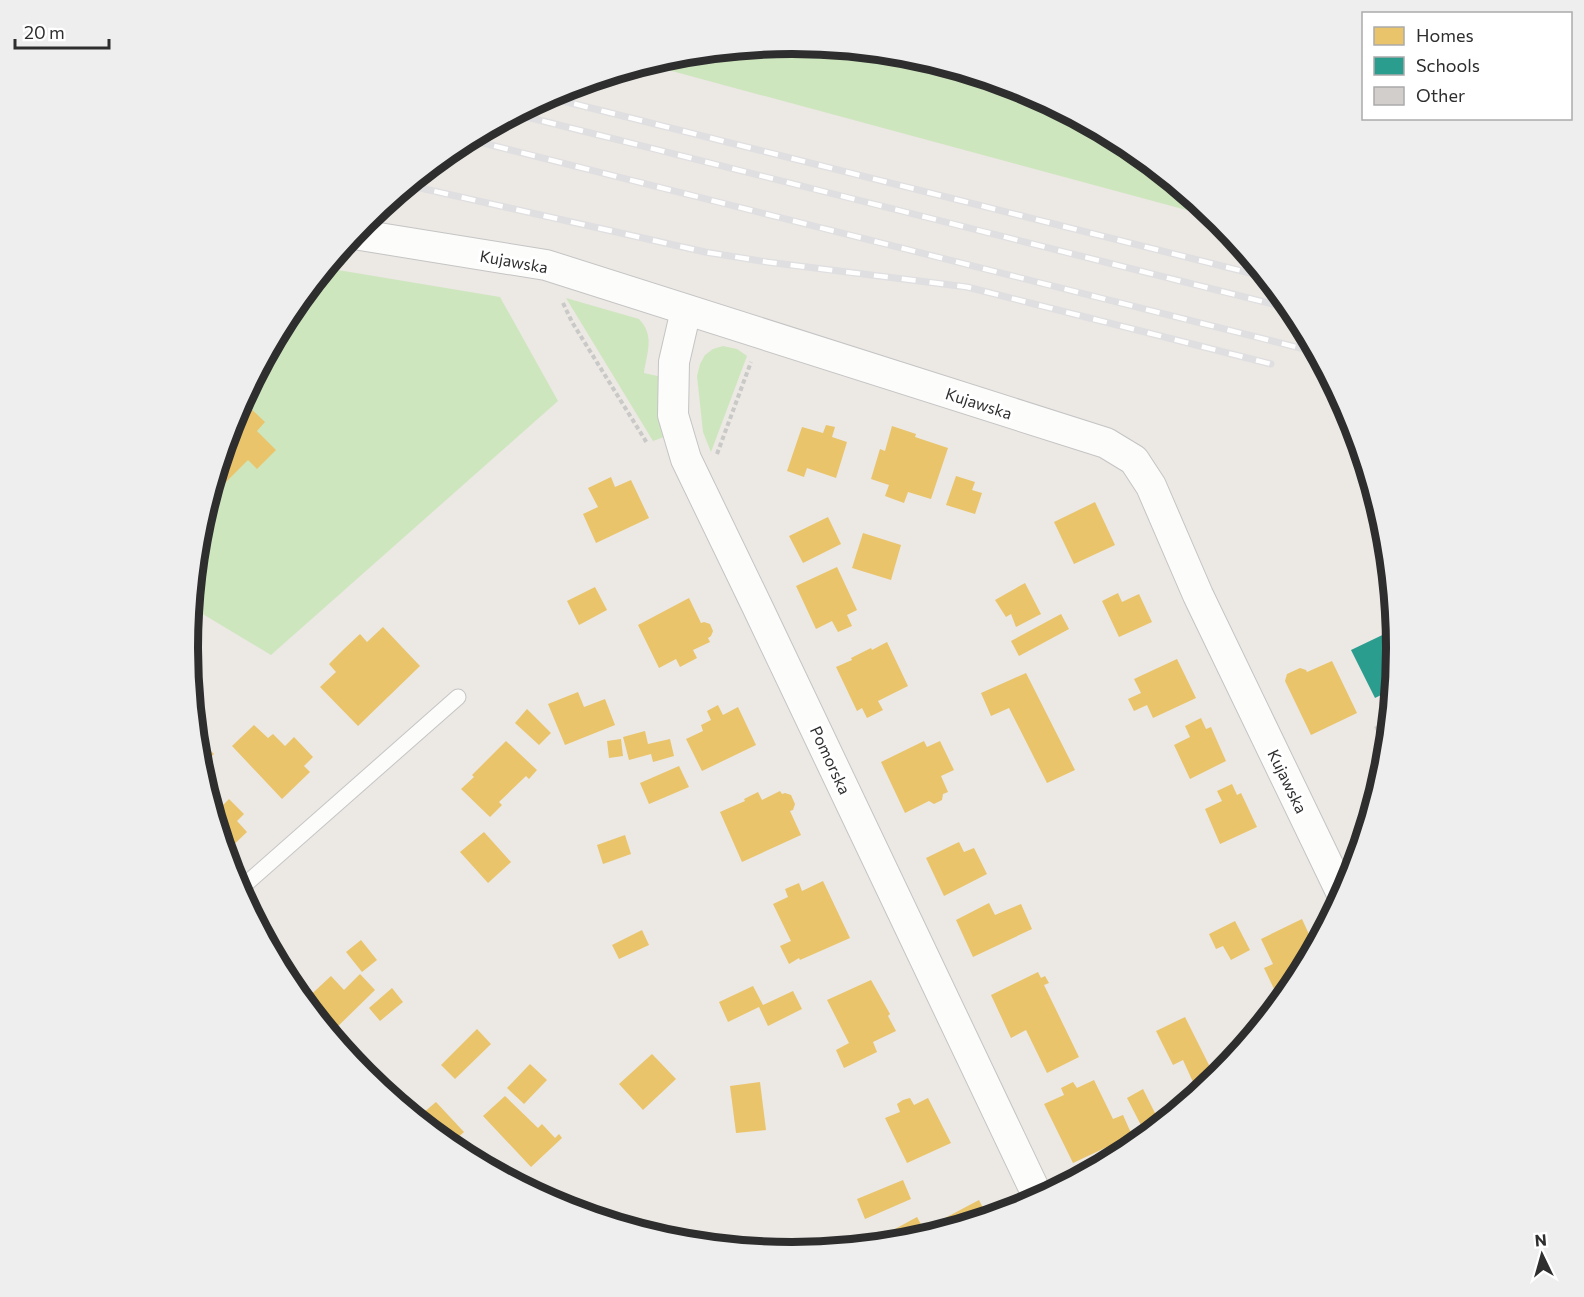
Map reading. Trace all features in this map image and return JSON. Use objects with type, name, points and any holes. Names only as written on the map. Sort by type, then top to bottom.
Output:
[{"type":"street","name":"Kujawska","points":[[365,236],[546,265],[1106,443],[1134,460],[1151,486],[1198,595],[1337,884]]},
{"type":"street","name":"Pomorska","points":[[686,310],[674,362],[674,415],[686,459],[1035,1191]]},
{"type":"lane","points":[[246,883],[458,697]]},
{"type":"path","points":[[560,297],[572,322],[651,448],[686,459]]},
{"type":"path","points":[[715,459],[752,361]]},
{"type":"green space","points":[[792,54],[870,59],[946,74],[1020,99],[1055,115],[1122,154],[1154,177],[1195,212],[662,68],[714,59]]},
{"type":"green space","points":[[335,269],[500,297],[558,401],[271,655],[199,610],[209,533],[229,457],[259,386],[298,318]]},
{"type":"green space","points":[[566,298],[639,319],[644,325],[649,344],[644,373],[662,377],[664,437],[653,441]]},
{"type":"green space","points":[[723,346],[737,349],[747,356],[711,452],[703,432],[697,376],[705,355]]},
{"type":"building: Homes","points":[[249,407],[265,422],[257,431],[276,450],[257,469],[248,460],[220,488],[229,457]]},
{"type":"building: Homes","points":[[826,425],[835,427],[832,437],[847,442],[836,478],[807,468],[804,477],[787,471],[802,427],[823,433]]},
{"type":"building: Homes","points":[[892,426],[916,434],[915,437],[948,448],[931,499],[908,492],[904,503],[885,496],[889,485],[871,479],[880,449],[885,451]]},
{"type":"building: Homes","points":[[956,476],[975,482],[972,490],[982,493],[975,514],[946,505]]},
{"type":"building: Homes","points":[[611,477],[615,487],[631,480],[649,518],[596,543],[583,514],[598,507],[588,488]]},
{"type":"building: Homes","points":[[1095,502],[1115,545],[1074,564],[1054,522]]},
{"type":"building: Homes","points":[[828,517],[841,544],[803,563],[789,536]]},
{"type":"building: Homes","points":[[863,533],[901,545],[891,580],[852,568]]},
{"type":"building: Homes","points":[[837,567],[857,610],[847,615],[852,626],[838,632],[832,621],[816,629],[796,586]]},
{"type":"building: Homes","points":[[1025,583],[1041,614],[1016,627],[1011,614],[1006,617],[995,600]]},
{"type":"building: Homes","points":[[595,587],[607,610],[579,625],[567,601]]},
{"type":"building: Homes","points":[[1118,593],[1122,602],[1139,594],[1152,622],[1119,637],[1102,601]]},
{"type":"building: Homes","points":[[689,598],[701,623],[710,624],[713,631],[708,638],[710,642],[693,650],[697,658],[680,667],[676,659],[659,668],[638,625]]},
{"type":"building: Homes","points":[[1061,614],[1069,629],[1019,656],[1011,641]]},
{"type":"building: Homes","points":[[383,627],[420,666],[358,726],[320,687],[336,672],[329,664],[344,649],[360,634],[367,642]]},
{"type":"building: Homes","points":[[887,642],[908,686],[878,701],[883,710],[867,718],[862,708],[857,711],[836,667]]},
{"type":"building: Homes","points":[[1177,659],[1196,698],[1153,718],[1147,705],[1134,711],[1128,699],[1141,693],[1134,679]]},
{"type":"building: Homes","points":[[1332,661],[1357,713],[1311,735],[1285,681],[1287,674],[1300,668],[1307,672]]},
{"type":"building: Homes","points":[[1026,673],[1075,770],[1047,783],[1009,708],[991,716],[981,693]]},
{"type":"building: Homes","points":[[578,692],[584,707],[605,699],[615,725],[565,745],[548,704]]},
{"type":"building: Homes","points":[[718,705],[723,715],[738,707],[756,745],[702,771],[686,739],[703,731],[701,725],[711,720],[707,711]]},
{"type":"building: Homes","points":[[527,709],[551,733],[539,745],[515,723]]},
{"type":"building: Homes","points":[[1201,718],[1206,729],[1211,727],[1226,761],[1190,779],[1174,745],[1190,737],[1185,726]]},
{"type":"building: Homes","points":[[254,725],[268,738],[273,734],[285,746],[294,737],[313,757],[304,766],[310,772],[282,799],[232,746]]},
{"type":"building: Homes","points":[[645,731],[648,744],[670,739],[674,756],[653,762],[651,754],[629,760],[623,737]]},
{"type":"building: Homes","points":[[621,739],[623,756],[609,758],[607,741]]},
{"type":"building: Homes","points":[[506,741],[537,770],[529,779],[526,776],[499,802],[502,805],[490,817],[461,789]]},
{"type":"building: Homes","points":[[924,741],[927,747],[940,741],[954,770],[941,776],[948,792],[943,794],[942,800],[934,804],[929,801],[905,813],[881,762]]},
{"type":"building: Homes","points":[[206,746],[214,754],[208,759]]},
{"type":"building: Homes","points":[[679,766],[689,787],[649,804],[640,783]]},
{"type":"building: Homes","points":[[1232,784],[1237,795],[1241,793],[1257,827],[1220,844],[1205,809],[1222,801],[1217,791]]},
{"type":"building: Homes","points":[[780,791],[782,794],[791,795],[795,804],[793,810],[790,811],[801,835],[742,862],[720,812],[745,801],[744,799],[758,792],[762,800]]},
{"type":"building: Homes","points":[[229,799],[244,814],[237,821],[247,832],[232,847],[218,803],[222,806]]},
{"type":"building: Homes","points":[[484,832],[511,862],[488,883],[460,852]]},
{"type":"building: Homes","points":[[625,835],[631,854],[603,864],[597,845]]},
{"type":"building: Homes","points":[[959,842],[964,852],[974,848],[987,874],[944,896],[926,858]]},
{"type":"building: Homes","points":[[823,881],[850,938],[789,964],[780,946],[791,941],[773,904],[788,897],[785,889],[799,883],[802,891]]},
{"type":"building: Homes","points":[[989,903],[995,915],[1021,904],[1032,929],[973,957],[956,920]]},
{"type":"building: Homes","points":[[1302,919],[1311,938],[1286,979],[1275,991],[1264,968],[1273,964],[1261,939]]},
{"type":"building: Homes","points":[[1235,921],[1250,950],[1231,960],[1223,946],[1216,949],[1209,934]]},
{"type":"building: Homes","points":[[642,930],[649,945],[619,959],[612,945]]},
{"type":"building: Homes","points":[[361,940],[377,960],[362,972],[346,952]]},
{"type":"building: Homes","points":[[1038,972],[1041,978],[1045,976],[1049,983],[1044,985],[1079,1057],[1047,1073],[1026,1030],[1011,1038],[991,995]]},
{"type":"building: Homes","points":[[360,974],[375,990],[336,1029],[310,996],[331,976],[344,990]]},
{"type":"building: Homes","points":[[871,980],[890,1014],[888,1016],[896,1031],[873,1042],[877,1052],[844,1068],[836,1050],[849,1043],[827,1000]]},
{"type":"building: Homes","points":[[753,986],[763,1005],[793,991],[802,1009],[768,1026],[759,1007],[728,1022],[719,1002]]},
{"type":"building: Homes","points":[[392,988],[403,1002],[380,1021],[369,1008]]},
{"type":"building: Homes","points":[[1185,1017],[1211,1070],[1203,1078],[1193,1082],[1183,1060],[1173,1065],[1156,1031]]},
{"type":"building: Homes","points":[[477,1029],[491,1044],[455,1079],[441,1065]]},
{"type":"building: Homes","points":[[652,1054],[676,1079],[643,1110],[619,1084]]},
{"type":"building: Homes","points":[[530,1064],[547,1080],[524,1104],[507,1088]]},
{"type":"building: Homes","points":[[1094,1080],[1113,1119],[1123,1115],[1131,1133],[1138,1132],[1111,1150],[1109,1146],[1073,1163],[1044,1104],[1064,1095],[1061,1088],[1073,1082],[1077,1088]]},
{"type":"building: Homes","points":[[760,1082],[766,1130],[736,1133],[730,1086]]},
{"type":"building: Homes","points":[[1143,1089],[1157,1117],[1143,1128],[1127,1098]]},
{"type":"building: Homes","points":[[505,1096],[538,1128],[542,1124],[555,1138],[559,1134],[562,1138],[531,1167],[483,1116]]},
{"type":"building: Homes","points":[[910,1098],[914,1105],[928,1098],[951,1143],[907,1163],[885,1118],[900,1112],[897,1104]]},
{"type":"building: Homes","points":[[436,1102],[464,1132],[456,1139],[423,1113]]},
{"type":"building: Homes","points":[[903,1180],[911,1199],[865,1219],[857,1199]]},
{"type":"building: Homes","points":[[979,1200],[984,1211],[947,1223],[945,1218]]},
{"type":"building: Homes","points":[[917,1217],[923,1228],[897,1234],[895,1229]]},
{"type":"building: Schools","points":[[1386,633],[1384,693],[1375,698],[1351,650]]},
{"type":"building: Other","points":[[1381,723],[1379,737],[1374,727]]},
{"type":"railway","points":[[561,100],[1253,274]]},
{"type":"railway","points":[[526,117],[1277,305]]},
{"type":"railway","points":[[481,143],[1306,350]]},
{"type":"railway","points":[[418,187],[705,252],[967,287],[1271,364]]}]
